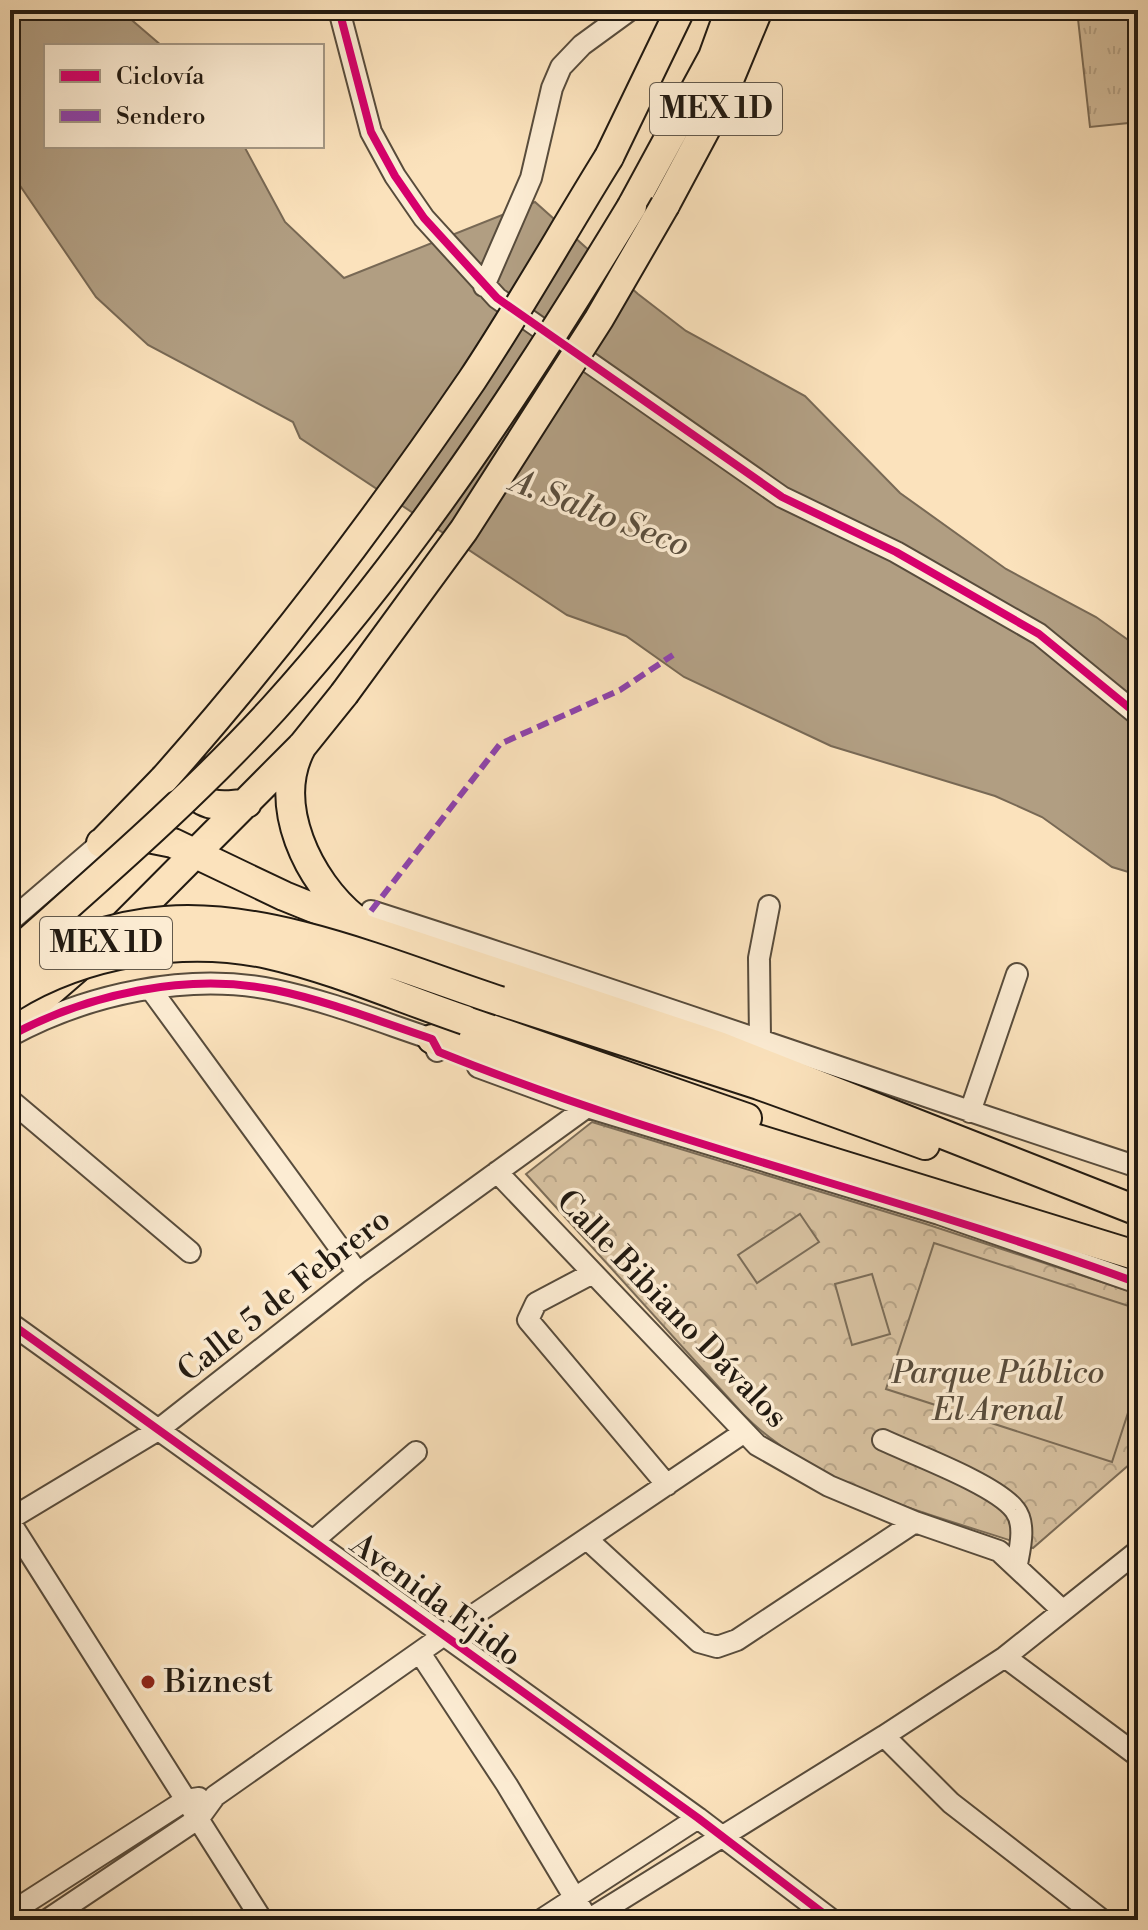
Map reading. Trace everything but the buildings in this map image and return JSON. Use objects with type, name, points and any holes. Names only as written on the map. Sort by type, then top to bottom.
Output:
[{"type":"highway","points":[[101,843],[190,751],[290,631],[473,378],[609,157],[680,10]]},
{"type":"highway","name":"MEX 1D","points":[[10,957],[192,793],[275,707],[398,557],[522,385],[632,206],[713,57],[730,10]]},
{"type":"highway","name":"MEX 1D","points":[[10,1026],[104,945],[197,854],[303,745],[344,694],[464,530],[599,319],[719,104],[758,10]]},
{"type":"highway","points":[[303,745],[296,761],[292,788],[301,843],[324,889],[370,921]]},
{"type":"highway","points":[[190,751],[188,782],[198,799],[211,806],[247,803]]},
{"type":"highway","points":[[101,843],[122,836],[144,836],[197,854],[272,891],[370,921],[719,1046],[1138,1211]]},
{"type":"highway","points":[[10,970],[89,936],[118,928],[167,920],[246,924],[320,943],[759,1085],[1138,1218]]},
{"type":"highway","points":[[10,998],[47,977],[81,964],[122,955],[216,947],[294,961],[667,1089],[1011,1217]]},
{"type":"highway","points":[[432,1039],[1138,1256]]},
{"type":"street","points":[[339,10],[371,132],[395,176],[424,218],[484,286],[521,316],[782,497],[896,552],[1039,634],[1138,715]]},
{"type":"street","points":[[484,286],[531,178],[552,88],[561,67],[582,45],[630,10]]},
{"type":"street","points":[[10,921],[101,843]]},
{"type":"street","points":[[760,1038],[759,958],[769,906]]},
{"type":"street","points":[[370,921],[760,1038],[858,1076],[1138,1167]]},
{"type":"street","points":[[970,1112],[1017,974]]},
{"type":"street","points":[[10,1036],[96,1001],[152,991],[236,984],[276,990],[432,1039],[439,1052],[587,1107],[939,1214],[1138,1283]]},
{"type":"street","points":[[152,991],[358,1273]]},
{"type":"street","points":[[10,1100],[190,1252]]},
{"type":"street","name":"Calle 5 de Febrero","points":[[10,1521],[158,1430],[358,1273],[587,1107]]},
{"type":"street","name":"Calle Bibiano Dávalos","points":[[497,1172],[743,1433],[793,1468],[915,1522],[978,1541],[1017,1564],[1062,1610]]},
{"type":"street","points":[[593,1273],[536,1303],[528,1320],[667,1485]]},
{"type":"street","name":"Avenida Ejido","points":[[10,1323],[698,1818],[832,1920]]},
{"type":"street","points":[[47,1920],[199,1818],[215,1796],[444,1635],[743,1433]]},
{"type":"street","points":[[883,1440],[996,1493],[1015,1510],[1021,1522],[1017,1564]]},
{"type":"street","points":[[313,1541],[416,1452]]},
{"type":"street","points":[[10,1521],[262,1920]]},
{"type":"street","points":[[588,1540],[699,1642],[717,1647],[737,1640],[915,1522]]},
{"type":"street","points":[[420,1653],[588,1920],[1005,1657],[1138,1551]]},
{"type":"street","points":[[1005,1657],[1138,1756]]},
{"type":"street","points":[[884,1736],[951,1803],[1102,1920]]},
{"type":"street","points":[[10,1913],[186,1800],[215,1796]]},
{"type":"street","points":[[541,1920],[698,1818]]},
{"type":"green space","points":[[1077,10],[1138,10],[1138,122],[1090,127]]},
{"type":"green space","name":"Parque Público El Arenal","points":[[592,1122],[926,1224],[1138,1294],[1138,1457],[1033,1548],[879,1497],[806,1462],[773,1440],[743,1414],[526,1174]]},
{"type":"green space","points":[[800,1214],[819,1242],[757,1283],[738,1255]]},
{"type":"green space","points":[[934,1243],[1138,1309],[1138,1382],[1112,1462],[886,1389]]},
{"type":"green space","points":[[872,1274],[890,1334],[852,1345],[835,1284]]},
{"type":"water","name":"A. Salto Seco","points":[[10,10],[120,10],[160,44],[44,44],[44,148],[245,148],[285,222],[344,278],[535,202],[638,294],[686,331],[805,396],[900,493],[1006,569],[1096,617],[1138,647],[1138,875],[1112,867],[1042,817],[995,796],[831,746],[684,677],[626,636],[567,615],[300,438],[293,422],[148,345],[96,297],[10,171]]},
{"type":"marked path","points":[[371,911],[500,744],[620,690],[673,655]]},
{"type":"cycle path","points":[[339,10],[371,132],[395,176],[424,218],[497,298],[782,497],[896,552],[1039,634],[1138,715]]},
{"type":"cycle path","points":[[10,1036],[72,1009],[139,990],[208,984],[275,990],[335,1006],[432,1039],[439,1052],[612,1115],[964,1224],[1138,1283]]},
{"type":"cycle path","points":[[10,1323],[698,1818],[832,1920]]},
{"type":"place","name":"Biznest","points":[[148,1682]]}]
